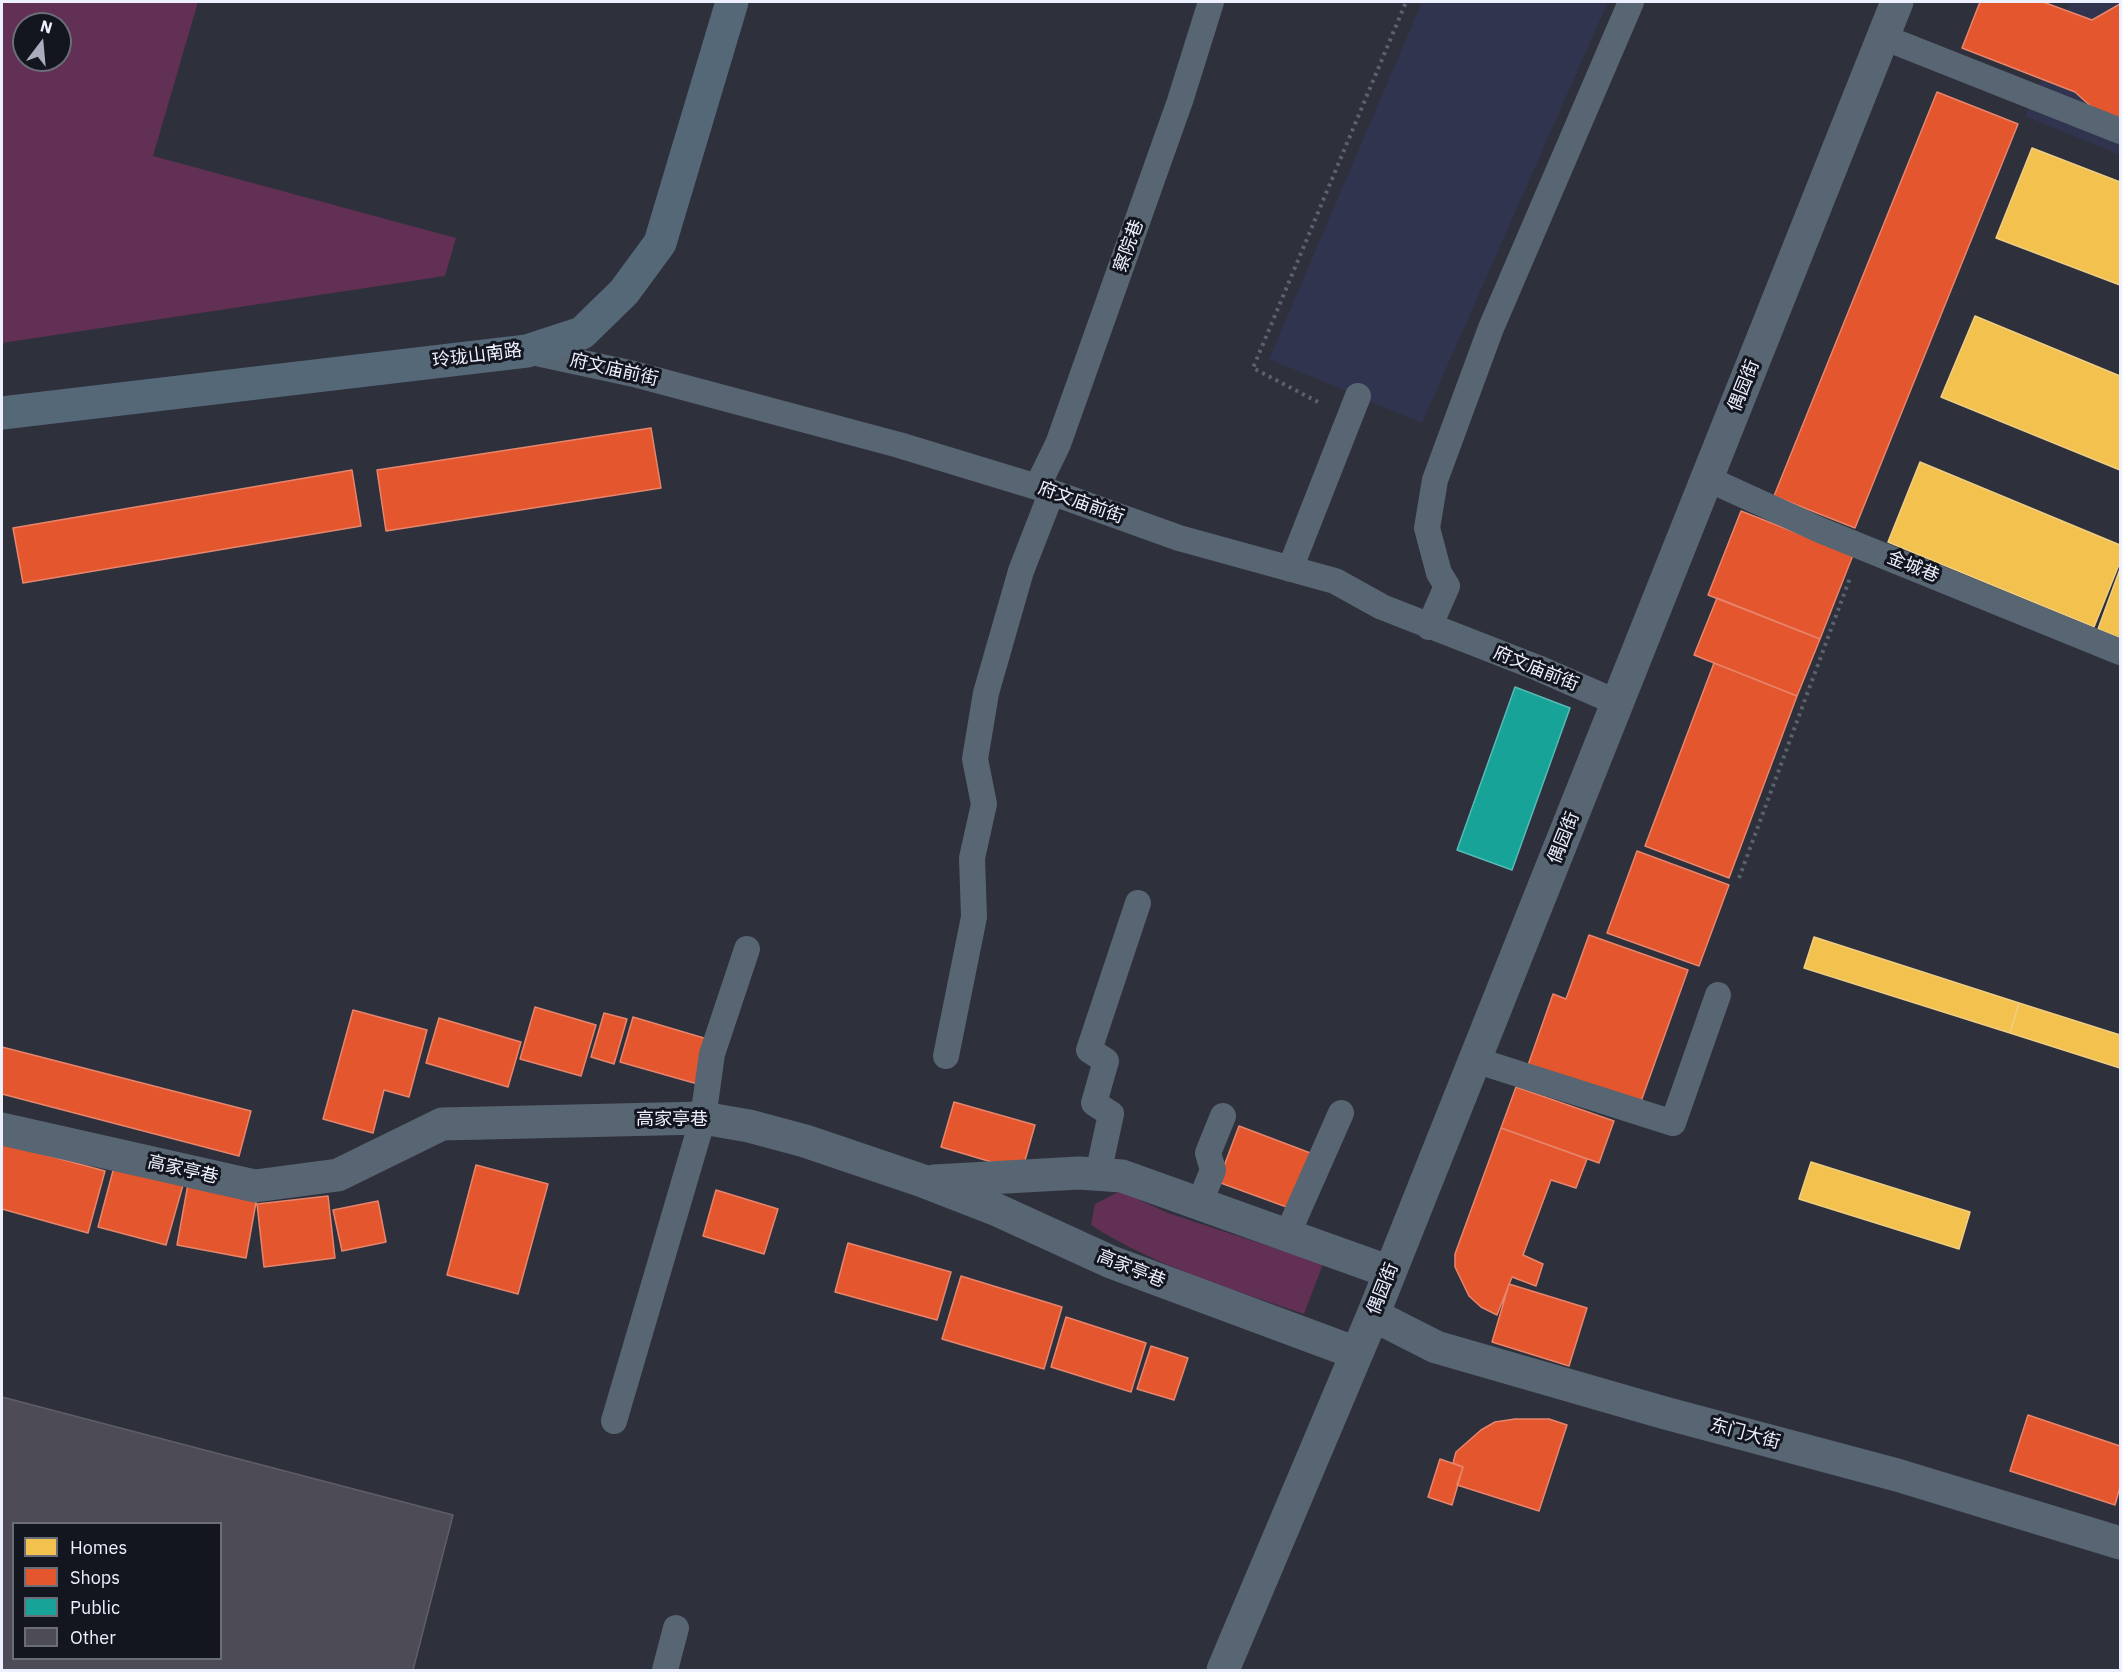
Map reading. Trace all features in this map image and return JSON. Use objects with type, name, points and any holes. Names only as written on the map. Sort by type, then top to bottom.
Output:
[{"type":"street","name":"玲珑山南路","points":[[2,413],[527,351],[582,333],[624,292],[660,243],[732,2]]},
{"type":"street","name":"偶园街","points":[[1223,1671],[1373,1315],[1897,2]]},
{"type":"street","name":"高家亭巷","points":[[2,1129],[255,1186],[338,1175],[442,1124],[703,1118],[749,1126],[805,1141],[923,1181],[995,1209],[1121,1266],[1356,1353]]},
{"type":"street","points":[[923,1181],[1078,1173],[1122,1176],[1288,1233],[1390,1272]]},
{"type":"street","name":"东门大街","points":[[1373,1315],[1436,1347],[1665,1413],[1898,1475],[2121,1543]]},
{"type":"lane","name":"察院巷","points":[[946,1056],[974,917],[972,858],[984,804],[975,759],[986,693],[1062,433],[1180,101],[1211,2]]},
{"type":"lane","points":[[1429,627],[1447,586],[1439,573],[1427,528],[1435,480],[1491,328],[1631,2]]},
{"type":"lane","points":[[1883,37],[2121,132]]},
{"type":"lane","name":"府文庙前街","points":[[527,351],[646,377],[899,446],[1044,491],[1179,538],[1335,581],[1382,607],[1538,668],[1618,703]]},
{"type":"lane","points":[[1290,569],[1354,407]]},
{"type":"lane","name":"金城巷","points":[[1708,479],[1861,546],[2121,652]]},
{"type":"lane","points":[[1098,1174],[1111,1114],[1094,1104],[1106,1061],[1089,1050],[1138,903]]},
{"type":"lane","points":[[614,1421],[703,1118],[712,1054],[747,949]]},
{"type":"lane","points":[[1475,1060],[1673,1123],[1718,995]]},
{"type":"lane","points":[[1288,1233],[1341,1113]]},
{"type":"lane","points":[[1200,1202],[1213,1170],[1209,1153],[1223,1116]]},
{"type":"lane","points":[[665,1671],[676,1628]]},
{"type":"path","points":[[1354,407],[1253,368],[1407,2]]},
{"type":"path","points":[[1740,878],[1861,546]]},
{"type":"shaded area","points":[[2,2],[198,2],[153,156],[456,238],[445,276],[2,343]]},
{"type":"shaded area","points":[[1422,2],[1608,2],[1422,423],[1269,359]]},
{"type":"shaded area","points":[[2120,2],[2120,155],[2025,116],[2047,67],[2069,3]]},
{"type":"shaded area","points":[[1120,1191],[1168,1213],[1323,1264],[1304,1314],[1168,1265],[1091,1225],[1095,1204]]},
{"type":"building: Homes","points":[[2032,148],[2120,182],[2120,285],[1996,238]]},
{"type":"building: Homes","points":[[1975,316],[2120,376],[2120,470],[1941,397]]},
{"type":"building: Homes","points":[[1920,462],[2120,545],[2120,562],[2094,627],[1888,542]]},
{"type":"building: Homes","points":[[2120,569],[2120,638],[2098,629]]},
{"type":"building: Homes","points":[[1814,937],[2019,1003],[2010,1033],[1804,968]]},
{"type":"building: Homes","points":[[2019,1003],[2120,1035],[2120,1068],[2010,1033]]},
{"type":"building: Homes","points":[[1811,1162],[1970,1212],[1959,1249],[1799,1199]]},
{"type":"building: Shops","points":[[1980,2],[2043,2],[2092,20],[2120,4],[2120,124],[2096,111],[2075,92],[1962,48]]},
{"type":"building: Shops","points":[[1937,92],[2018,124],[1855,528],[1774,496]]},
{"type":"building: Shops","points":[[651,428],[661,488],[386,531],[377,470]]},
{"type":"building: Shops","points":[[352,470],[361,526],[23,583],[13,528]]},
{"type":"building: Shops","points":[[1741,511],[1853,555],[1820,639],[1708,595]]},
{"type":"building: Shops","points":[[1717,598],[1820,639],[1797,696],[1694,655]]},
{"type":"building: Shops","points":[[1714,663],[1797,696],[1729,878],[1645,846]]},
{"type":"building: Shops","points":[[1637,851],[1729,885],[1699,966],[1607,933]]},
{"type":"building: Shops","points":[[1589,935],[1688,970],[1639,1107],[1527,1068],[1553,994],[1566,999]]},
{"type":"building: Shops","points":[[535,1007],[596,1025],[581,1076],[520,1059]]},
{"type":"building: Shops","points":[[353,1010],[427,1030],[409,1097],[384,1090],[373,1133],[323,1119]]},
{"type":"building: Shops","points":[[604,1013],[627,1019],[614,1064],[591,1057]]},
{"type":"building: Shops","points":[[633,1017],[714,1041],[701,1085],[620,1062]]},
{"type":"building: Shops","points":[[439,1018],[521,1042],[508,1087],[426,1063]]},
{"type":"building: Shops","points":[[2,1047],[251,1111],[239,1156],[2,1094]]},
{"type":"building: Shops","points":[[1516,1087],[1614,1121],[1599,1163],[1501,1128]]},
{"type":"building: Shops","points":[[954,1102],[1035,1125],[1022,1171],[941,1147]]},
{"type":"building: Shops","points":[[1239,1126],[1313,1154],[1292,1209],[1218,1182]]},
{"type":"building: Shops","points":[[1501,1128],[1587,1159],[1576,1188],[1551,1180],[1523,1255],[1543,1264],[1536,1286],[1512,1277],[1497,1315],[1481,1307],[1469,1296],[1455,1267],[1455,1254]]},
{"type":"building: Shops","points":[[2,1143],[105,1171],[88,1233],[2,1209]]},
{"type":"building: Shops","points":[[476,1165],[548,1184],[518,1294],[447,1275]]},
{"type":"building: Shops","points":[[114,1167],[183,1185],[166,1245],[98,1227]]},
{"type":"building: Shops","points":[[188,1184],[257,1197],[246,1258],[177,1245]]},
{"type":"building: Shops","points":[[716,1190],[778,1209],[764,1254],[703,1236]]},
{"type":"building: Shops","points":[[328,1196],[335,1258],[264,1267],[257,1204]]},
{"type":"building: Shops","points":[[378,1201],[386,1242],[342,1251],[333,1210]]},
{"type":"building: Shops","points":[[848,1243],[951,1272],[937,1320],[835,1292]]},
{"type":"building: Shops","points":[[961,1276],[1062,1307],[1044,1369],[942,1339]]},
{"type":"building: Shops","points":[[1509,1284],[1587,1308],[1569,1366],[1492,1342]]},
{"type":"building: Shops","points":[[1066,1317],[1146,1343],[1131,1392],[1051,1367]]},
{"type":"building: Shops","points":[[1151,1346],[1188,1358],[1174,1400],[1137,1389]]},
{"type":"building: Shops","points":[[2028,1415],[2120,1446],[2120,1487],[2115,1505],[2010,1471]]},
{"type":"building: Shops","points":[[1515,1419],[1549,1419],[1567,1425],[1539,1511],[1457,1485],[1463,1467],[1453,1463],[1456,1452],[1481,1430],[1495,1422]]},
{"type":"building: Shops","points":[[1440,1459],[1463,1467],[1452,1505],[1428,1497]]},
{"type":"building: Public","points":[[1515,687],[1570,708],[1512,870],[1457,850]]},
{"type":"building: Other","points":[[2,1397],[453,1515],[413,1670],[2,1670]]}]
